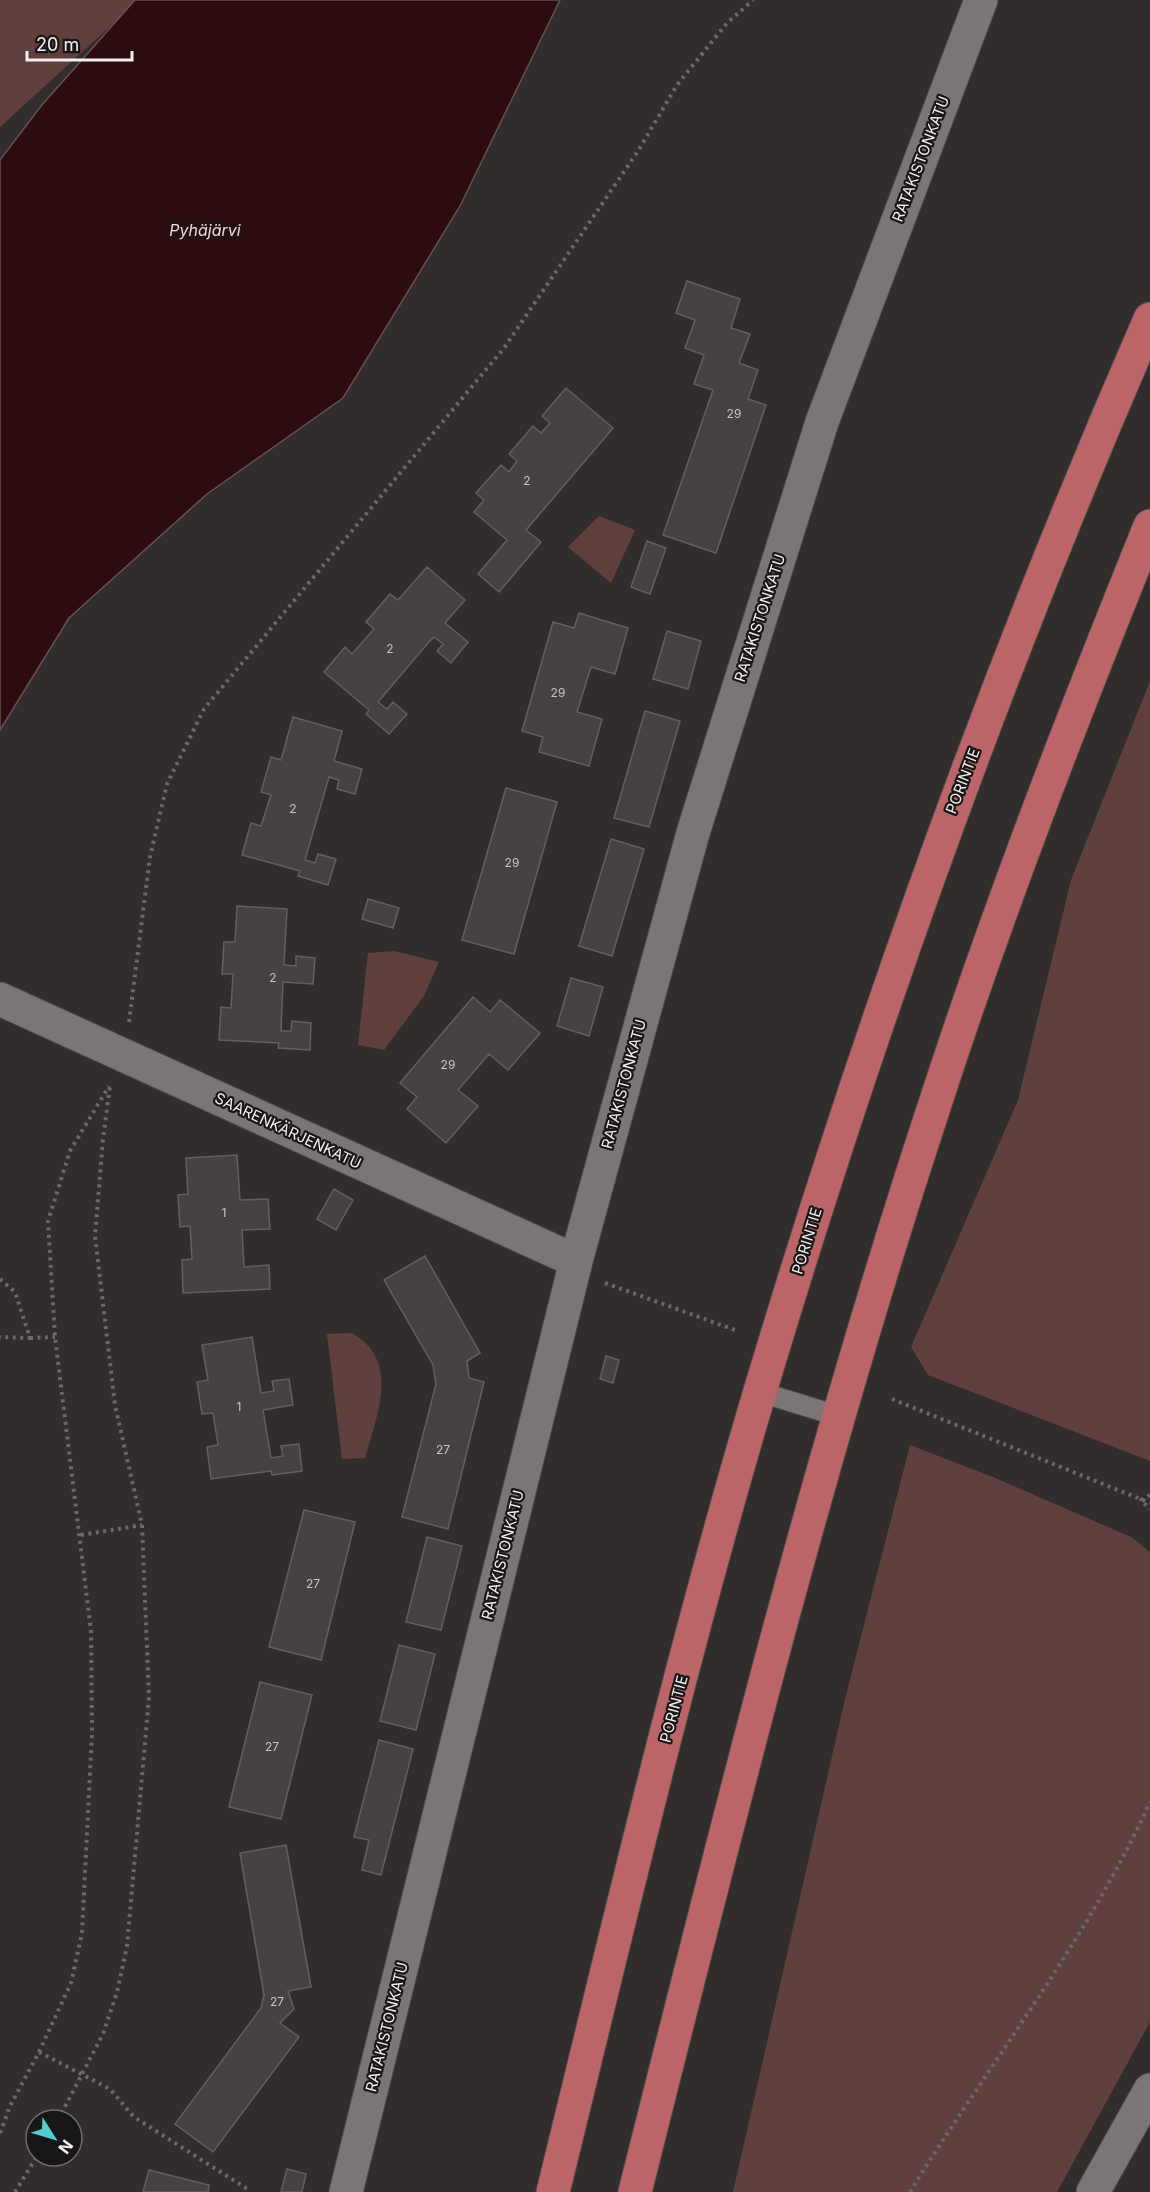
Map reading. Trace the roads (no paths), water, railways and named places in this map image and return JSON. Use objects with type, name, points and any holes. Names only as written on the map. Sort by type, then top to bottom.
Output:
[{"type":"highway","name":"PORINTIE","points":[[553,2192],[657,1772],[760,1392],[855,1085],[940,838],[1039,589],[1150,320]]},
{"type":"highway","points":[[635,2192],[838,1416],[933,1110],[1018,862],[1150,526]]},
{"type":"street","name":"RATAKISTONKATU","points":[[346,2192],[576,1261],[693,833],[819,433],[981,0]]},
{"type":"street","name":"SAARENKÄRJENKATU","points":[[0,999],[117,1068],[576,1261]]},
{"type":"street","points":[[1093,2192],[1150,2090]]},
{"type":"lane","points":[[760,1392],[838,1416]]},
{"type":"water","name":"Pyhäjärvi","points":[[135,0],[560,0],[460,206],[343,398],[207,494],[69,618],[0,730],[0,160],[41,106]]}]
